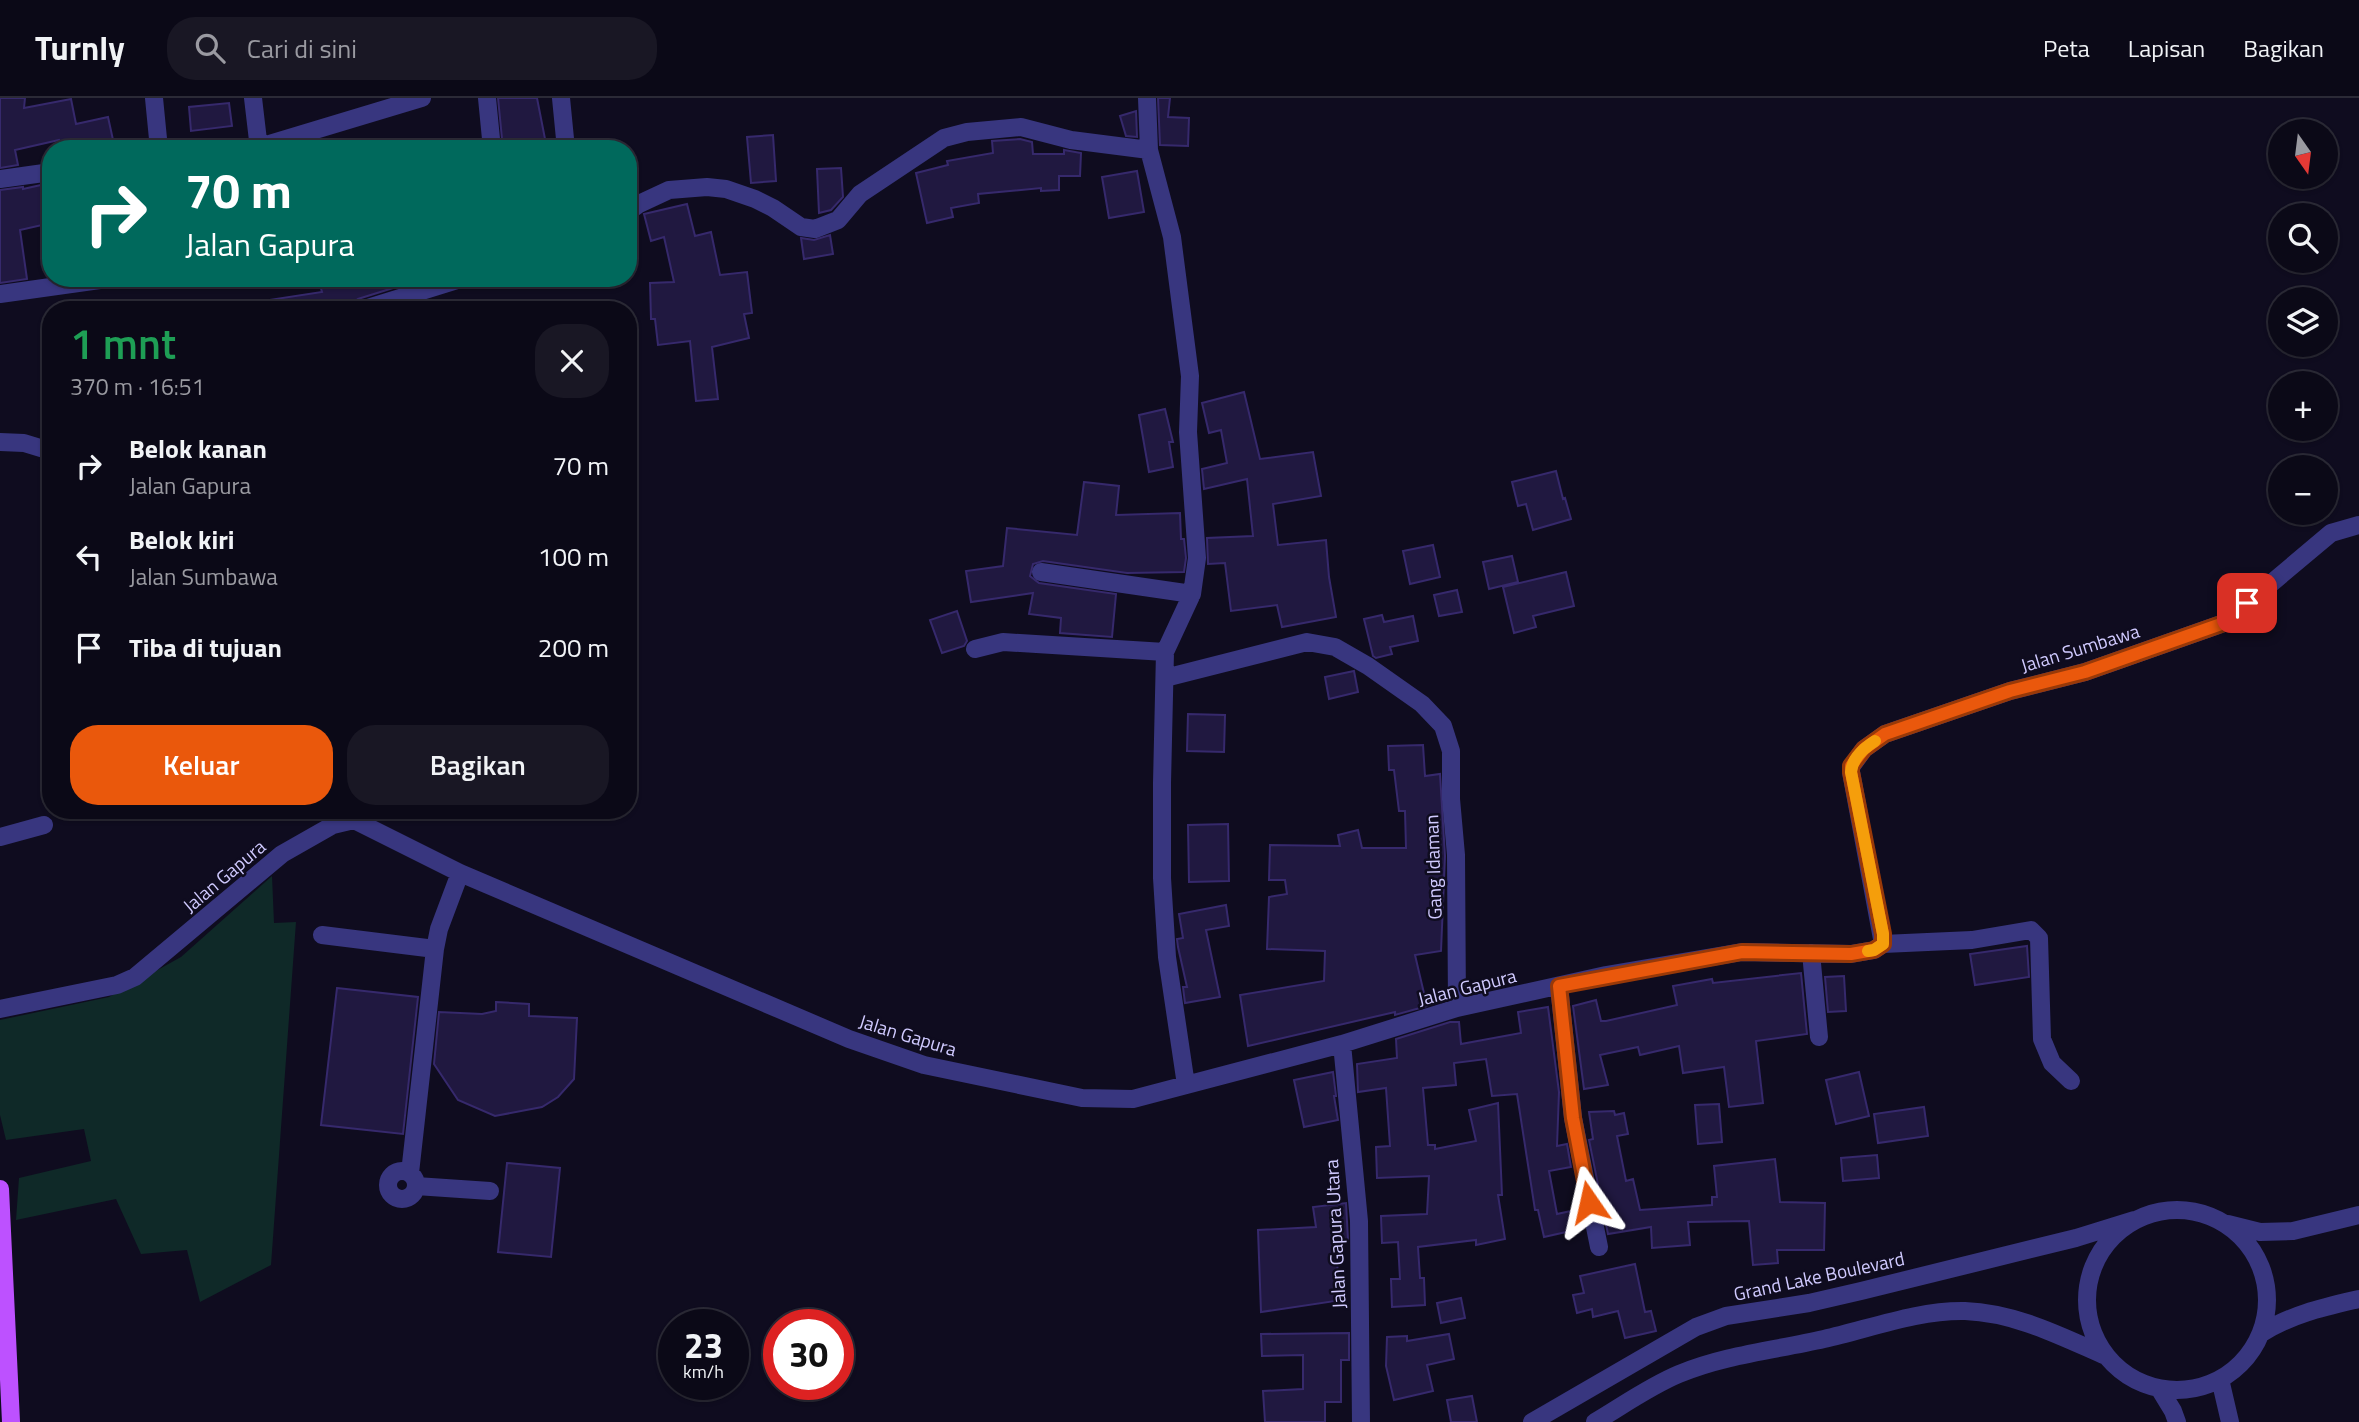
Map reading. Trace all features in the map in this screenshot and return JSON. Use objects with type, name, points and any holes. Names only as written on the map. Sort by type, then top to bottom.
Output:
[{"type":"main road","points":[[0,1189],[11,1422]]},
{"type":"street","points":[[154,98],[158,140]]},
{"type":"street","points":[[253,98],[258,140]]},
{"type":"street","points":[[281,140],[384,103],[422,98]]},
{"type":"street","points":[[486,98],[491,140]]},
{"type":"street","points":[[561,98],[565,140]]},
{"type":"street","points":[[1147,98],[1149,150],[1172,237],[1190,376],[1188,432],[1197,558],[1192,594],[1166,652],[1161,783],[1167,957],[1186,1085]]},
{"type":"street","points":[[637,206],[669,190],[707,187],[726,189],[773,208],[801,227],[815,229],[838,220],[860,194],[944,138],[967,132],[1021,127],[1071,140],[1149,150]]},
{"type":"street","points":[[0,179],[42,173]]},
{"type":"street","points":[[0,294],[50,287]]},
{"type":"street","points":[[389,301],[435,287]]},
{"type":"street","points":[[0,442],[24,443],[42,448]]},
{"type":"street","name":"Jalan Sumbawa","points":[[1883,944],[1851,772],[1851,766],[1864,749],[1885,734],[2010,691],[2085,672],[2224,623],[2331,533],[2359,525]]},
{"type":"street","points":[[1041,572],[1192,594]]},
{"type":"street","points":[[975,649],[1003,642],[1166,652]]},
{"type":"street","name":"Gang Idaman","points":[[1165,678],[1307,642],[1335,647],[1368,666],[1422,704],[1443,726],[1451,751],[1451,799],[1456,855],[1457,1009]]},
{"type":"street","name":"Jalan Gapura","points":[[0,1009],[117,985],[135,977],[282,854],[345,819]]},
{"type":"street","name":"Jalan Gapura","points":[[361,819],[460,873],[849,1039],[924,1065],[1082,1098],[1133,1100],[1342,1044],[1457,1009],[1559,986],[1742,952],[1851,954],[1874,950],[1883,944],[1972,940],[2031,930],[2039,938],[2042,1039],[2052,1063],[2071,1081]]},
{"type":"street","points":[[0,837],[44,825]]},
{"type":"street","points":[[460,873],[439,929],[435,949],[413,1179],[489,1191]]},
{"type":"street","points":[[322,935],[435,949]]},
{"type":"street","points":[[1811,953],[1819,1037]]},
{"type":"street","points":[[1559,986],[1573,1118],[1599,1247]]},
{"type":"street","name":"Jalan Gapura Utara","points":[[1342,1044],[1359,1222],[1361,1422]]},
{"type":"street","points":[[2106,1356],[2091,1328],[2087,1297],[2093,1267],[2110,1240],[2134,1220],[2164,1210],[2196,1211],[2225,1223],[2260,1232],[2293,1231],[2359,1215]]},
{"type":"street","name":"Grand Lake Boulevard","points":[[1532,1422],[1696,1328],[1726,1316],[1809,1303],[1861,1291],[2076,1238],[2134,1220]]},
{"type":"street","points":[[1595,1422],[1678,1374],[1727,1359],[1925,1315],[1964,1311],[2011,1317],[2040,1326],[2106,1356],[2130,1377],[2159,1388],[2191,1389],[2220,1379],[2245,1359],[2262,1333],[2268,1302],[2263,1271],[2248,1244],[2225,1223]]},
{"type":"street","points":[[2262,1333],[2280,1321],[2301,1313],[2359,1299]]},
{"type":"street","points":[[2220,1379],[2230,1422]]},
{"type":"street","points":[[2159,1388],[2177,1422]]},
{"type":"green space","points":[[272,876],[274,923],[296,922],[271,1265],[200,1302],[187,1250],[141,1254],[116,1199],[16,1220],[19,1178],[91,1161],[84,1129],[6,1140],[0,1115],[0,1020],[109,997],[181,957]]},
{"type":"building","points":[[0,98],[25,98],[24,108],[71,99],[76,124],[108,117],[113,140],[42,140],[42,144],[15,150],[18,165],[0,168]]},
{"type":"building","points":[[498,98],[537,98],[545,140],[502,140]]},
{"type":"building","points":[[1158,98],[1170,98],[1168,117],[1189,118],[1188,146],[1160,145]]},
{"type":"building","points":[[229,103],[232,126],[191,131],[189,107]]},
{"type":"building","points":[[1136,111],[1137,137],[1126,136],[1120,116]]},
{"type":"building","points":[[773,135],[776,181],[751,183],[747,137]]},
{"type":"building","points":[[1020,139],[1032,142],[1033,154],[1064,154],[1064,150],[1081,153],[1080,176],[1059,176],[1059,190],[1041,191],[1041,188],[978,194],[979,203],[951,208],[953,217],[927,223],[916,173],[948,165],[947,161],[993,153],[992,141]]},
{"type":"building","points":[[841,168],[843,197],[831,210],[819,213],[817,169]]},
{"type":"building","points":[[1137,171],[1144,212],[1109,218],[1102,177]]},
{"type":"building","points":[[41,185],[42,225],[20,230],[27,279],[0,283],[0,190]]},
{"type":"building","points":[[687,204],[695,236],[711,232],[720,275],[747,272],[752,313],[744,314],[749,338],[712,347],[718,399],[696,401],[690,341],[658,345],[655,319],[651,319],[650,283],[674,282],[664,237],[651,241],[644,214]]},
{"type":"building","points":[[830,235],[833,254],[804,259],[801,238],[814,240]]},
{"type":"building","points":[[321,287],[396,287],[355,301],[269,301],[322,292]]},
{"type":"building","points":[[1244,392],[1260,459],[1313,452],[1321,496],[1273,504],[1278,545],[1326,540],[1336,617],[1282,627],[1277,605],[1231,611],[1225,563],[1208,564],[1207,538],[1253,536],[1247,479],[1204,489],[1202,469],[1227,463],[1221,430],[1209,433],[1202,403]]},
{"type":"building","points":[[1165,409],[1173,442],[1169,442],[1173,467],[1149,472],[1139,415]]},
{"type":"building","points":[[1556,471],[1571,519],[1533,530],[1526,504],[1518,506],[1512,482]]},
{"type":"building","points":[[1084,482],[1119,486],[1116,515],[1180,513],[1181,539],[1184,539],[1186,558],[1184,572],[1127,573],[1043,561],[1033,564],[1030,576],[1039,583],[1116,594],[1112,637],[1060,633],[1061,618],[1029,614],[1033,593],[971,602],[966,571],[1003,566],[1007,528],[1077,535]]},
{"type":"building","points":[[1433,545],[1440,577],[1410,584],[1403,551]]},
{"type":"building","points":[[1512,556],[1518,582],[1489,589],[1483,562]]},
{"type":"building","points":[[1566,572],[1574,606],[1533,616],[1536,627],[1514,633],[1503,587]]},
{"type":"building","points":[[1457,590],[1462,612],[1439,616],[1434,595]]},
{"type":"building","points":[[957,611],[967,641],[964,646],[942,653],[930,620]]},
{"type":"building","points":[[1382,615],[1384,622],[1413,616],[1418,641],[1390,647],[1392,654],[1376,658],[1373,656],[1364,619]]},
{"type":"building","points":[[1354,671],[1358,692],[1329,699],[1325,677]]},
{"type":"building","points":[[1188,714],[1225,715],[1224,752],[1187,751]]},
{"type":"building","points":[[1423,745],[1425,776],[1440,774],[1445,856],[1441,951],[1415,955],[1427,1006],[1248,1046],[1240,995],[1324,981],[1325,951],[1267,949],[1269,897],[1287,894],[1285,880],[1269,880],[1270,845],[1340,846],[1338,835],[1358,830],[1362,848],[1406,848],[1405,811],[1399,811],[1394,770],[1389,770],[1388,746]]},
{"type":"building","points":[[1228,824],[1229,881],[1189,882],[1188,825]]},
{"type":"building","points":[[1226,905],[1229,926],[1206,930],[1220,997],[1185,1003],[1183,987],[1187,987],[1177,939],[1183,938],[1179,914]]},
{"type":"building","points":[[2027,946],[2029,977],[1975,985],[1970,954]]},
{"type":"building","points":[[1801,973],[1807,1034],[1756,1041],[1763,1103],[1729,1107],[1724,1067],[1683,1073],[1679,1046],[1640,1055],[1638,1047],[1600,1055],[1608,1085],[1584,1089],[1573,1006],[1596,1000],[1601,1021],[1606,1021],[1677,1005],[1673,986],[1712,979],[1713,983]]},
{"type":"building","points":[[1844,976],[1846,1011],[1828,1012],[1825,977]]},
{"type":"building","points":[[337,988],[418,997],[403,1134],[321,1125]]},
{"type":"building","points":[[496,1002],[529,1004],[529,1016],[577,1018],[574,1079],[558,1097],[542,1107],[495,1116],[458,1100],[434,1064],[439,1012],[482,1014],[496,1011]]},
{"type":"building","points":[[1548,1007],[1559,1092],[1557,1146],[1567,1144],[1571,1167],[1549,1171],[1557,1214],[1580,1209],[1584,1228],[1544,1237],[1538,1210],[1535,1210],[1517,1094],[1492,1096],[1486,1059],[1454,1063],[1456,1085],[1423,1088],[1428,1145],[1435,1145],[1435,1149],[1476,1141],[1469,1110],[1498,1103],[1502,1195],[1498,1195],[1505,1239],[1476,1245],[1476,1240],[1418,1247],[1420,1278],[1424,1278],[1425,1305],[1392,1307],[1391,1279],[1400,1279],[1398,1242],[1382,1243],[1381,1216],[1427,1214],[1429,1176],[1377,1178],[1376,1147],[1390,1146],[1386,1088],[1358,1092],[1357,1064],[1397,1058],[1396,1039],[1450,1022],[1459,1022],[1461,1044],[1521,1033],[1518,1012]]},
{"type":"building","points":[[1333,1072],[1338,1120],[1304,1127],[1294,1080]]},
{"type":"building","points":[[1859,1072],[1869,1116],[1836,1124],[1826,1080]]},
{"type":"building","points":[[1719,1104],[1722,1142],[1698,1144],[1695,1105]]},
{"type":"building","points":[[1924,1107],[1928,1136],[1878,1143],[1874,1114]]},
{"type":"building","points":[[1614,1111],[1615,1115],[1624,1113],[1628,1134],[1617,1136],[1626,1181],[1633,1179],[1640,1210],[1712,1205],[1712,1197],[1717,1197],[1714,1166],[1775,1159],[1780,1202],[1825,1203],[1824,1250],[1777,1250],[1778,1263],[1753,1265],[1749,1221],[1688,1222],[1690,1245],[1652,1248],[1651,1227],[1608,1234],[1589,1140],[1593,1139],[1589,1112]]},
{"type":"building","points":[[1877,1155],[1879,1178],[1843,1181],[1841,1158]]},
{"type":"building","points":[[507,1163],[560,1168],[551,1257],[498,1252]]},
{"type":"building","points":[[1346,1203],[1348,1240],[1334,1243],[1342,1300],[1261,1312],[1258,1230],[1316,1227],[1313,1207]]},
{"type":"building","points":[[1635,1264],[1645,1312],[1651,1311],[1656,1331],[1625,1338],[1618,1311],[1593,1317],[1592,1309],[1577,1313],[1573,1295],[1584,1293],[1580,1276]]},
{"type":"building","points":[[1461,1298],[1465,1318],[1441,1323],[1437,1303]]},
{"type":"building","points":[[1349,1333],[1349,1360],[1341,1360],[1341,1402],[1325,1402],[1325,1422],[1265,1422],[1263,1391],[1303,1389],[1303,1355],[1262,1356],[1261,1334]]},
{"type":"building","points":[[1449,1334],[1454,1359],[1427,1365],[1433,1391],[1394,1400],[1386,1366],[1387,1337],[1407,1336],[1407,1341]]},
{"type":"building","points":[[1472,1396],[1477,1422],[1451,1422],[1447,1400]]},
{"type":"slow traffic","points":[[1868,951],[1883,944],[1883,934],[1851,766],[1864,749],[1875,741]]},
{"type":"route","points":[[1589,1202],[1573,1118],[1559,986],[1606,975],[1742,952],[1851,954],[1874,950],[1883,944],[1883,934],[1851,772],[1851,766],[1864,749],[1885,734],[2010,691],[2085,672],[2224,623],[2247,603]]}]
